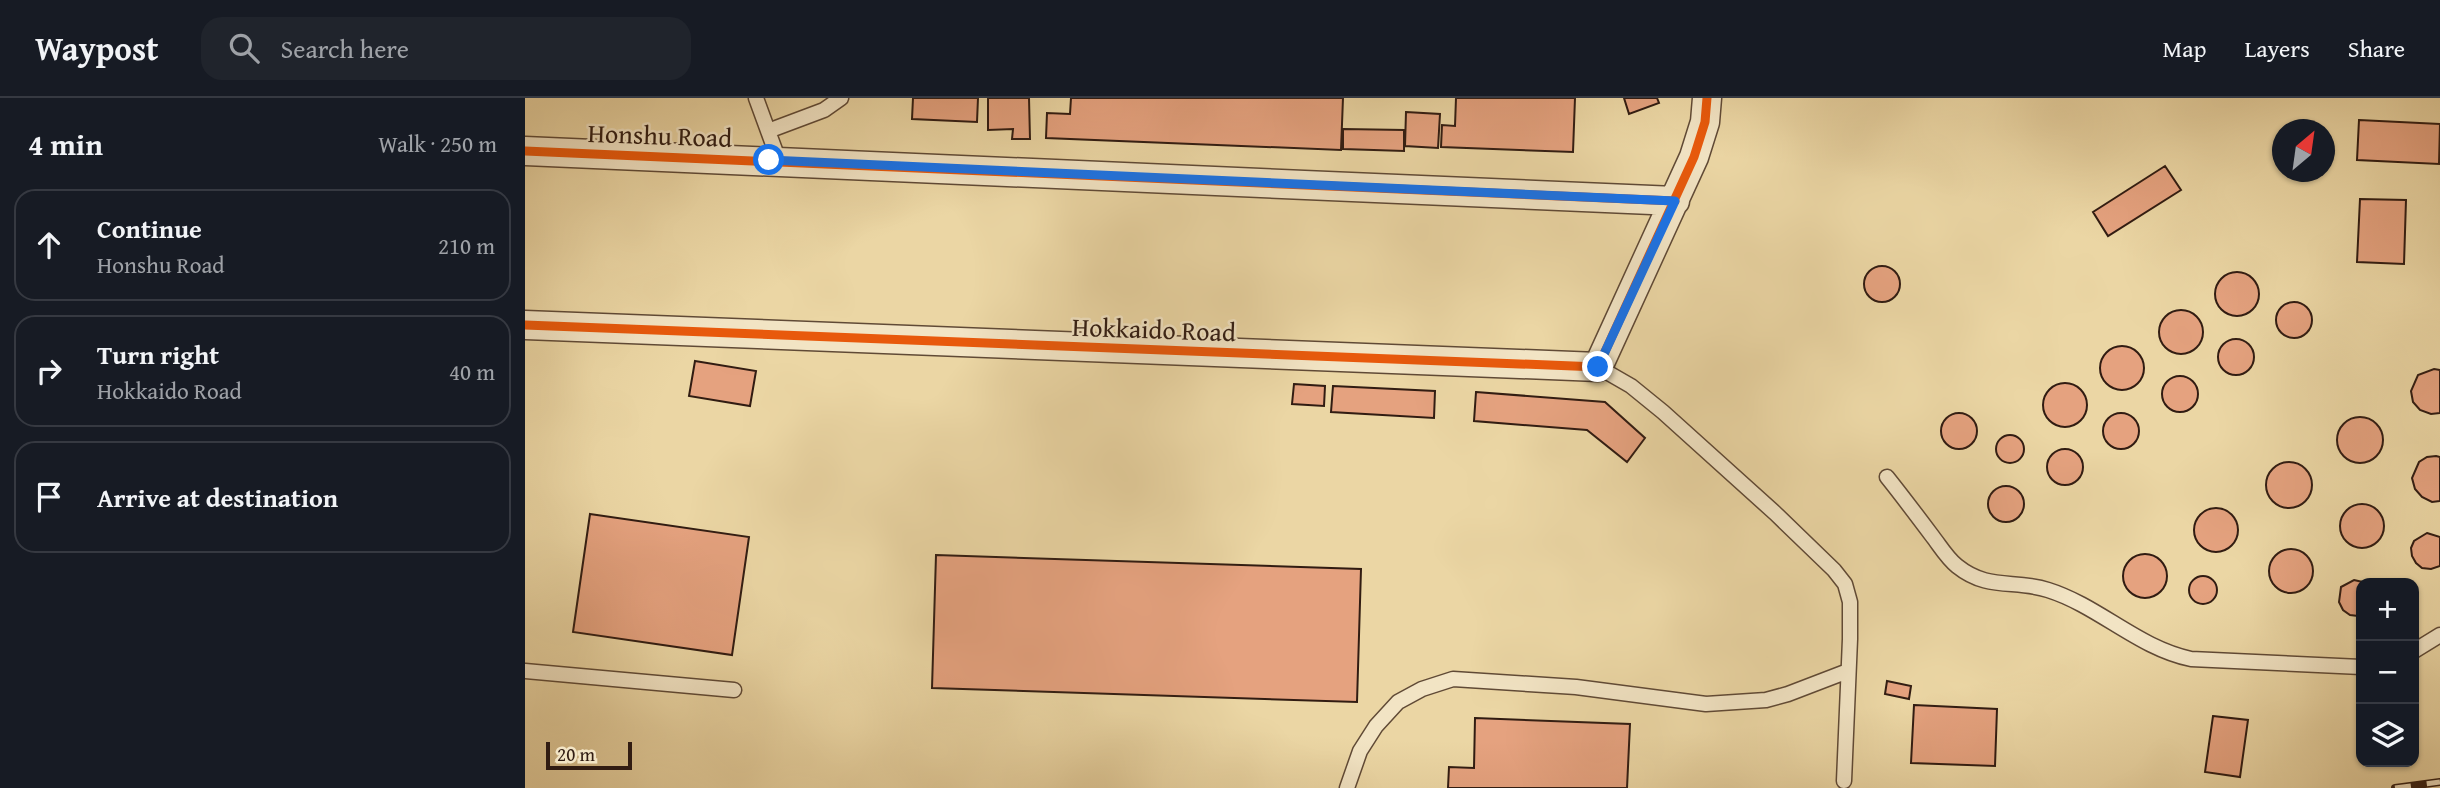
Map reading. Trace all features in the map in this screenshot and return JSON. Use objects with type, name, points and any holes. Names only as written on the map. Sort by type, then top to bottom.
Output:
[{"type":"street","points":[[1598,367],[1694,157],[1705,122],[1707,98]]},
{"type":"street","name":"Honshu Road","points":[[525,151],[1675,201]]},
{"type":"street","name":"Hokkaido Road","points":[[525,326],[1598,367]]},
{"type":"lane","points":[[756,98],[779,160]]},
{"type":"lane","points":[[768,131],[824,110],[841,98]]},
{"type":"lane","points":[[1598,367],[1630,386],[1663,412],[1775,513],[1845,584],[1850,602],[1845,781]]},
{"type":"lane","points":[[1887,477],[1954,564],[1987,582],[2029,586],[2065,596],[2155,648],[2174,656],[2356,667]]},
{"type":"lane","points":[[2419,648],[2440,635]]},
{"type":"lane","points":[[525,671],[734,690]]},
{"type":"lane","points":[[1347,788],[1360,751],[1376,726],[1398,702],[1422,689],[1453,679],[1576,687],[1706,704],[1766,699],[1788,694],[1847,671]]},
{"type":"building","points":[[913,98],[978,98],[977,122],[912,119]]},
{"type":"building","points":[[988,98],[1029,98],[1030,139],[1012,139],[1013,129],[988,130]]},
{"type":"building","points":[[1071,98],[1343,98],[1341,150],[1046,138],[1047,113],[1070,114]]},
{"type":"building","points":[[1456,98],[1575,98],[1573,152],[1441,147],[1442,125],[1455,126]]},
{"type":"building","points":[[1624,98],[1657,98],[1659,103],[1629,114]]},
{"type":"building","points":[[1406,112],[1440,114],[1438,148],[1405,146]]},
{"type":"building","points":[[2359,120],[2440,124],[2439,164],[2357,160]]},
{"type":"building","points":[[1343,129],[1404,130],[1404,151],[1343,149]]},
{"type":"building","points":[[2165,166],[2181,190],[2108,236],[2093,212]]},
{"type":"building","points":[[2360,199],[2406,200],[2404,264],[2357,262]]},
{"type":"building","points":[[1882,266],[1895,271],[1900,284],[1895,297],[1882,302],[1869,297],[1864,284],[1869,271]]},
{"type":"building","points":[[2237,272],[2246,273],[2253,278],[2258,285],[2258,303],[2253,310],[2246,315],[2237,316],[2228,315],[2221,310],[2216,303],[2215,294],[2216,285],[2221,278],[2228,273]]},
{"type":"building","points":[[2294,302],[2307,307],[2312,320],[2307,333],[2294,338],[2281,333],[2276,320],[2281,307]]},
{"type":"building","points":[[2181,310],[2190,311],[2197,316],[2202,323],[2202,341],[2197,348],[2190,353],[2181,354],[2172,353],[2165,348],[2160,341],[2159,332],[2160,323],[2165,316],[2172,311]]},
{"type":"building","points":[[2236,339],[2249,344],[2254,357],[2249,370],[2236,375],[2223,370],[2218,357],[2223,344]]},
{"type":"building","points":[[2122,346],[2131,347],[2138,352],[2143,359],[2143,377],[2138,384],[2131,389],[2122,390],[2113,389],[2106,384],[2101,377],[2100,368],[2101,359],[2106,352],[2113,347]]},
{"type":"building","points":[[695,361],[756,371],[750,406],[689,396]]},
{"type":"building","points":[[2434,369],[2440,370],[2440,413],[2431,414],[2420,410],[2413,402],[2411,391],[2418,375]]},
{"type":"building","points":[[2180,376],[2193,381],[2198,394],[2193,407],[2180,412],[2167,407],[2162,394],[2167,381]]},
{"type":"building","points":[[2065,383],[2074,384],[2081,389],[2086,396],[2086,414],[2081,421],[2074,426],[2065,427],[2056,426],[2049,421],[2044,414],[2043,405],[2044,396],[2049,389],[2056,384]]},
{"type":"building","points":[[1294,384],[1325,386],[1324,406],[1292,404]]},
{"type":"building","points":[[1333,386],[1435,391],[1434,418],[1331,412]]},
{"type":"building","points":[[1476,392],[1605,402],[1645,438],[1627,462],[1587,430],[1474,421]]},
{"type":"building","points":[[1959,413],[1972,418],[1977,431],[1972,444],[1959,449],[1946,444],[1941,431],[1946,418]]},
{"type":"building","points":[[2121,413],[2134,418],[2139,431],[2134,444],[2121,449],[2108,444],[2103,431],[2108,418]]},
{"type":"building","points":[[2360,417],[2376,424],[2383,440],[2376,456],[2360,463],[2344,456],[2337,440],[2344,424]]},
{"type":"building","points":[[2010,435],[2020,439],[2024,449],[2020,459],[2010,463],[2000,459],[1996,449],[2000,439]]},
{"type":"building","points":[[2065,449],[2078,454],[2083,467],[2078,480],[2065,485],[2052,480],[2047,467],[2052,454]]},
{"type":"building","points":[[2440,457],[2440,501],[2432,502],[2422,497],[2415,489],[2412,478],[2419,462]]},
{"type":"building","points":[[2289,462],[2305,469],[2312,485],[2305,501],[2289,508],[2273,501],[2266,485],[2273,469]]},
{"type":"building","points":[[2006,486],[2019,491],[2024,504],[2019,517],[2006,522],[1993,517],[1988,504],[1993,491]]},
{"type":"building","points":[[2362,504],[2371,505],[2378,510],[2383,517],[2383,535],[2378,542],[2371,547],[2362,548],[2353,547],[2346,542],[2341,535],[2340,526],[2341,517],[2346,510],[2353,505]]},
{"type":"building","points":[[2216,508],[2225,509],[2232,514],[2237,521],[2237,539],[2232,546],[2225,551],[2216,552],[2207,551],[2200,546],[2195,539],[2194,530],[2195,521],[2200,514],[2207,509]]},
{"type":"building","points":[[590,514],[749,537],[732,655],[573,632]]},
{"type":"building","points":[[2427,533],[2440,537],[2440,566],[2431,569],[2422,568],[2416,563],[2411,548],[2414,541]]},
{"type":"building","points":[[2291,549],[2300,550],[2307,555],[2312,562],[2312,580],[2307,587],[2300,592],[2291,593],[2282,592],[2275,587],[2270,580],[2269,571],[2270,562],[2275,555],[2282,550]]},
{"type":"building","points":[[2145,554],[2154,555],[2161,560],[2166,567],[2166,585],[2161,592],[2154,597],[2145,598],[2136,597],[2129,592],[2124,585],[2123,576],[2124,567],[2129,560],[2136,555]]},
{"type":"building","points":[[936,555],[1361,569],[1357,702],[932,688]]},
{"type":"building","points":[[2203,576],[2213,580],[2217,590],[2213,600],[2203,604],[2193,600],[2189,590],[2193,580]]},
{"type":"building","points":[[2356,580],[2356,616],[2343,610],[2339,602],[2341,587]]},
{"type":"building","points":[[1887,681],[1911,686],[1909,699],[1885,694]]},
{"type":"building","points":[[1914,705],[1997,709],[1995,766],[1911,763]]},
{"type":"building","points":[[2213,716],[2248,720],[2240,777],[2205,772]]},
{"type":"building","points":[[1475,718],[1630,724],[1627,788],[1448,788],[1449,767],[1474,768]]},
{"type":"railway","points":[[2395,788],[2440,782]]},
{"type":"cycle path","points":[[525,325],[1598,367],[1694,157],[1705,122],[1707,98]]},
{"type":"cycle path","points":[[525,151],[1675,201]]},
{"type":"route","points":[[769,160],[1675,201],[1598,367]]}]
